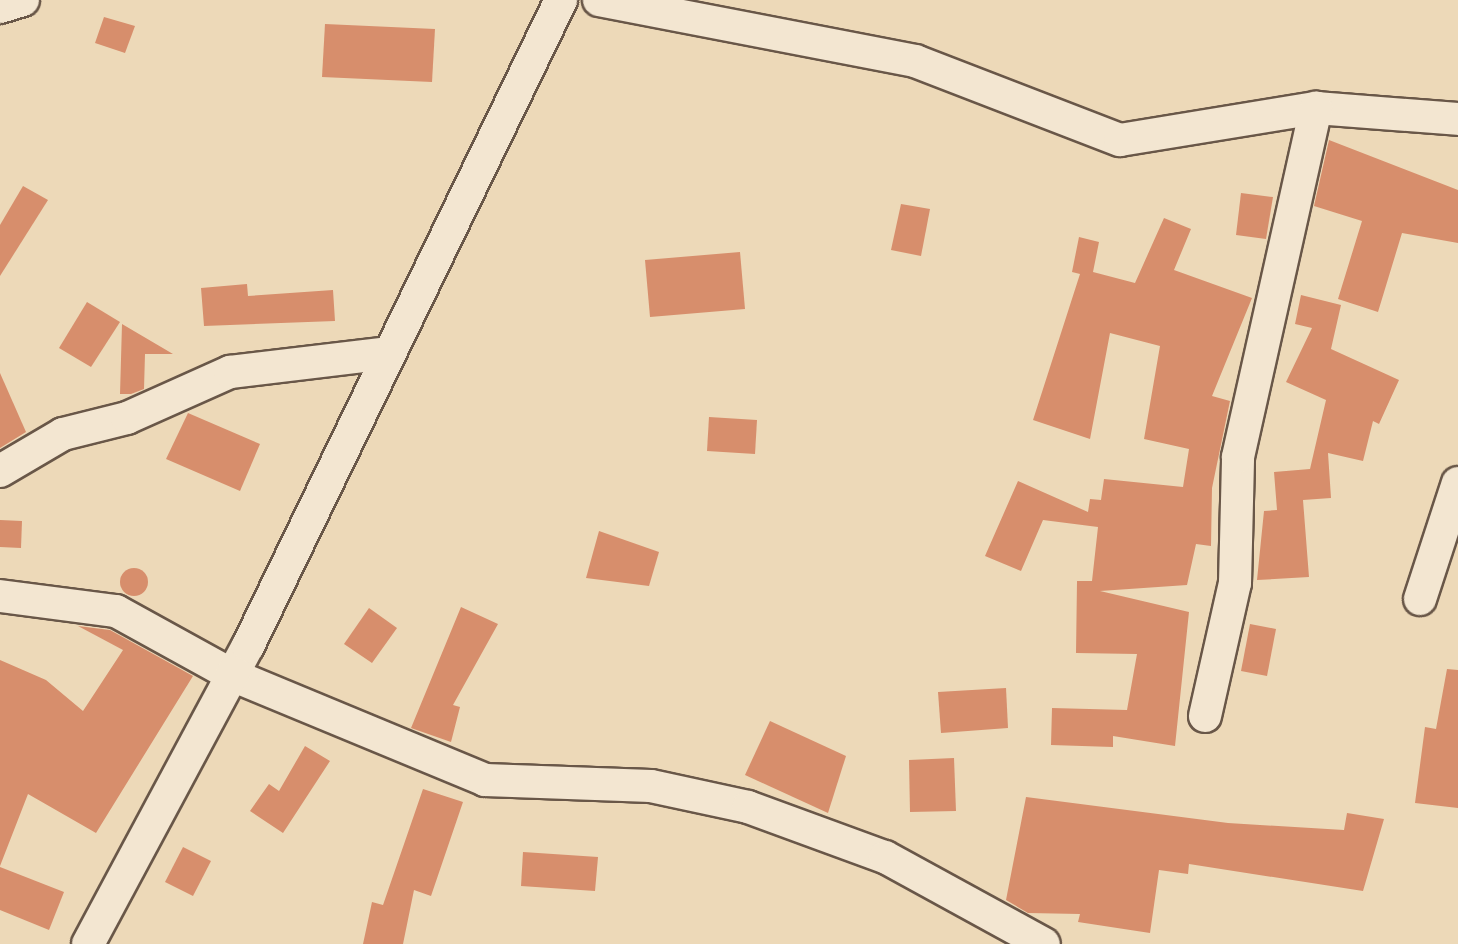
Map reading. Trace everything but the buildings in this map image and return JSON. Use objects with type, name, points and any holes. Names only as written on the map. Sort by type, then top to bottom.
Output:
[{"type":"street","points":[[0,7],[24,0]]},
{"type":"street","points":[[88,944],[232,675],[561,0]]},
{"type":"street","points":[[599,0],[915,61],[1120,140],[1316,108],[1458,119]]},
{"type":"street","points":[[1205,716],[1235,583],[1241,441],[1316,108]]},
{"type":"street","points":[[0,471],[63,434],[127,418],[230,372],[390,353]]},
{"type":"street","points":[[1420,599],[1458,483]]},
{"type":"street","points":[[0,596],[116,612],[232,675],[485,780],[652,786],[748,807],[885,856],[1044,944]]}]
